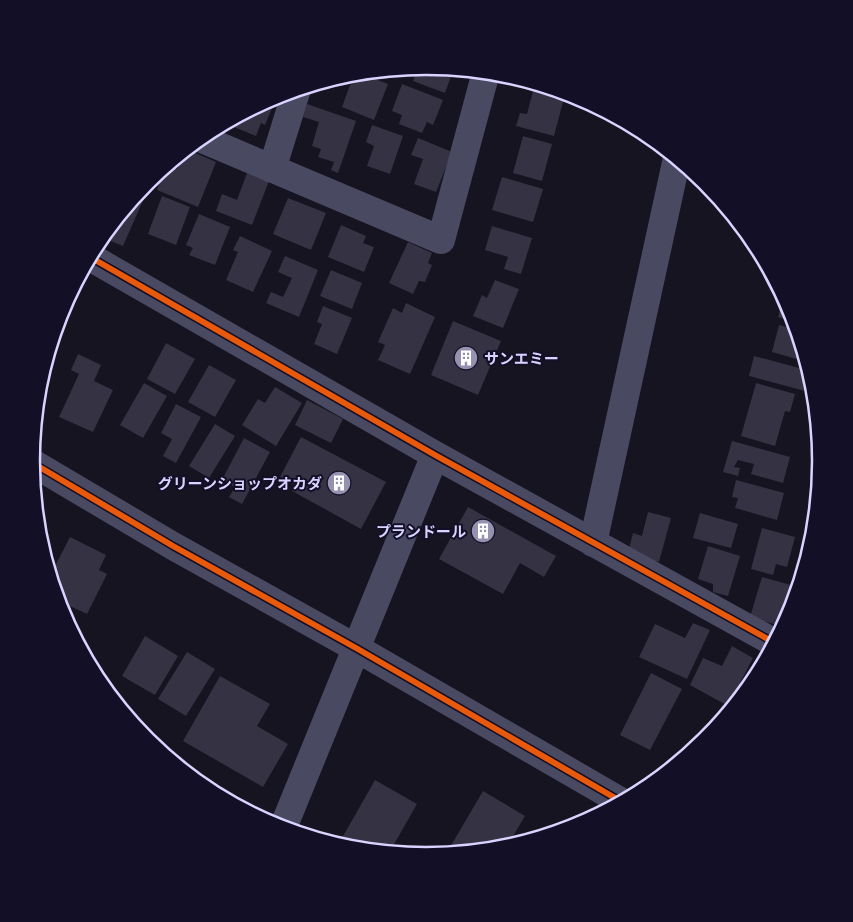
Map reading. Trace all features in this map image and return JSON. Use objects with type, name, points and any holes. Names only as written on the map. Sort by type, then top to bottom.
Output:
[{"type":"street","points":[[209,142],[442,240],[484,79]]},
{"type":"street","points":[[272,169],[294,98]]},
{"type":"street","points":[[593,543],[675,165]]},
{"type":"street","points":[[96,261],[436,455],[769,640]]},
{"type":"street","points":[[286,821],[436,455]]},
{"type":"street","points":[[40,467],[173,546],[356,648],[616,798]]},
{"type":"building","points":[[415,75],[451,75],[445,93],[413,81]]},
{"type":"building","points":[[373,78],[388,84],[374,120],[342,107],[350,85],[358,81]]},
{"type":"building","points":[[402,84],[443,100],[433,125],[427,122],[422,133],[399,124],[402,115],[392,111]]},
{"type":"building","points":[[533,91],[564,100],[554,136],[516,126],[520,113],[527,114]]},
{"type":"building","points":[[307,104],[356,121],[338,173],[331,170],[334,162],[318,157],[321,149],[312,146],[319,122],[303,117]]},
{"type":"building","points":[[272,107],[265,125],[261,123],[256,136],[232,126]]},
{"type":"building","points":[[372,125],[403,136],[390,174],[367,166],[374,146],[366,142]]},
{"type":"building","points":[[523,136],[552,144],[542,181],[513,173]]},
{"type":"building","points":[[418,138],[452,152],[436,192],[414,184],[423,159],[411,155]]},
{"type":"building","points":[[194,152],[216,162],[198,207],[157,190],[160,181],[174,168],[177,169],[179,164]]},
{"type":"building","points":[[247,173],[269,181],[252,225],[216,211],[222,194],[237,200]]},
{"type":"building","points":[[502,177],[543,189],[533,222],[492,210]]},
{"type":"building","points":[[162,196],[190,207],[176,245],[148,234]]},
{"type":"building","points":[[144,197],[123,246],[109,240]]},
{"type":"building","points":[[288,198],[326,213],[311,250],[273,234]]},
{"type":"building","points":[[199,214],[230,227],[215,265],[189,255],[193,248],[186,245]]},
{"type":"building","points":[[341,225],[366,236],[363,243],[374,247],[364,272],[328,257]]},
{"type":"building","points":[[492,226],[532,238],[521,274],[504,269],[508,257],[485,250]]},
{"type":"building","points":[[240,236],[272,251],[253,292],[226,280],[238,252],[233,250]]},
{"type":"building","points":[[408,242],[432,253],[428,263],[432,265],[425,282],[419,281],[413,294],[389,283]]},
{"type":"building","points":[[285,256],[318,270],[299,317],[266,303],[271,292],[283,297],[292,278],[278,272]]},
{"type":"building","points":[[331,270],[362,283],[352,309],[320,296]]},
{"type":"building","points":[[495,280],[519,289],[503,328],[473,316],[482,295],[487,298]]},
{"type":"building","points":[[406,303],[435,317],[410,374],[378,360],[385,345],[378,342],[393,308],[402,313]]},
{"type":"building","points":[[323,306],[352,318],[337,354],[314,344],[322,324],[317,322]]},
{"type":"building","points":[[781,306],[786,319],[778,317]]},
{"type":"building","name":"サンエミー","points":[[453,321],[501,341],[478,395],[431,375]]},
{"type":"building","points":[[779,325],[789,328],[800,360],[772,352]]},
{"type":"building","points":[[166,343],[195,359],[175,394],[147,379]]},
{"type":"building","points":[[78,354],[101,365],[94,381],[113,390],[93,432],[59,417],[79,374],[71,370]]},
{"type":"building","points":[[754,356],[802,369],[806,387],[805,391],[749,376]]},
{"type":"building","points":[[209,365],[236,380],[215,417],[188,402]]},
{"type":"building","points":[[144,383],[167,396],[143,438],[120,425]]},
{"type":"building","points":[[756,383],[795,394],[790,412],[785,411],[775,446],[741,436]]},
{"type":"building","points":[[275,387],[302,403],[276,446],[242,425],[258,399],[265,403]]},
{"type":"building","points":[[307,400],[343,419],[331,443],[295,425]]},
{"type":"building","points":[[176,404],[201,417],[176,463],[163,456],[172,439],[161,433]]},
{"type":"building","points":[[215,424],[235,436],[209,478],[189,466]]},
{"type":"building","name":"グリーンショップオカダ","points":[[301,437],[386,482],[361,529],[292,491],[295,485],[280,477]]},
{"type":"building","points":[[244,438],[270,452],[242,504],[229,497],[235,487],[222,480]]},
{"type":"building","points":[[732,441],[790,457],[783,483],[751,474],[754,464],[738,460],[734,467],[740,468],[738,476],[723,472]]},
{"type":"building","points":[[736,480],[784,493],[777,520],[735,508],[738,498],[732,497]]},
{"type":"building","name":"プランドール","points":[[468,507],[556,556],[544,577],[520,563],[503,594],[439,559]]},
{"type":"building","points":[[648,512],[671,518],[659,562],[628,553],[633,533],[642,536]]},
{"type":"building","points":[[700,513],[738,524],[731,548],[693,538]]},
{"type":"building","points":[[762,528],[795,537],[787,567],[776,564],[773,575],[751,569]]},
{"type":"building","points":[[70,537],[106,555],[99,570],[107,574],[87,614],[68,605],[55,567]]},
{"type":"building","points":[[708,546],[740,556],[728,596],[713,592],[713,584],[698,579]]},
{"type":"building","points":[[762,577],[792,585],[776,625],[750,617]]},
{"type":"building","points":[[693,623],[710,630],[687,679],[639,657],[655,624],[685,638]]},
{"type":"building","points":[[145,636],[178,656],[155,695],[122,676]]},
{"type":"building","points":[[732,646],[753,658],[734,695],[726,705],[690,685],[703,658],[722,666]]},
{"type":"building","points":[[187,652],[215,669],[186,716],[158,699]]},
{"type":"building","points":[[651,673],[682,689],[650,750],[620,735]]},
{"type":"building","points":[[220,676],[270,704],[257,726],[288,744],[263,787],[183,741]]},
{"type":"building","points":[[375,780],[417,804],[393,846],[342,838]]},
{"type":"building","points":[[483,791],[525,816],[512,838],[450,847]]},
{"type":"cycle path","points":[[96,261],[435,455],[769,640]]},
{"type":"cycle path","points":[[40,467],[173,546],[356,648],[616,798]]},
{"type":"place","name":"サンエミー","points":[[466,358]]},
{"type":"place","name":"グリーンショップオカダ","points":[[339,483]]},
{"type":"place","name":"プランドール","points":[[483,531]]}]
